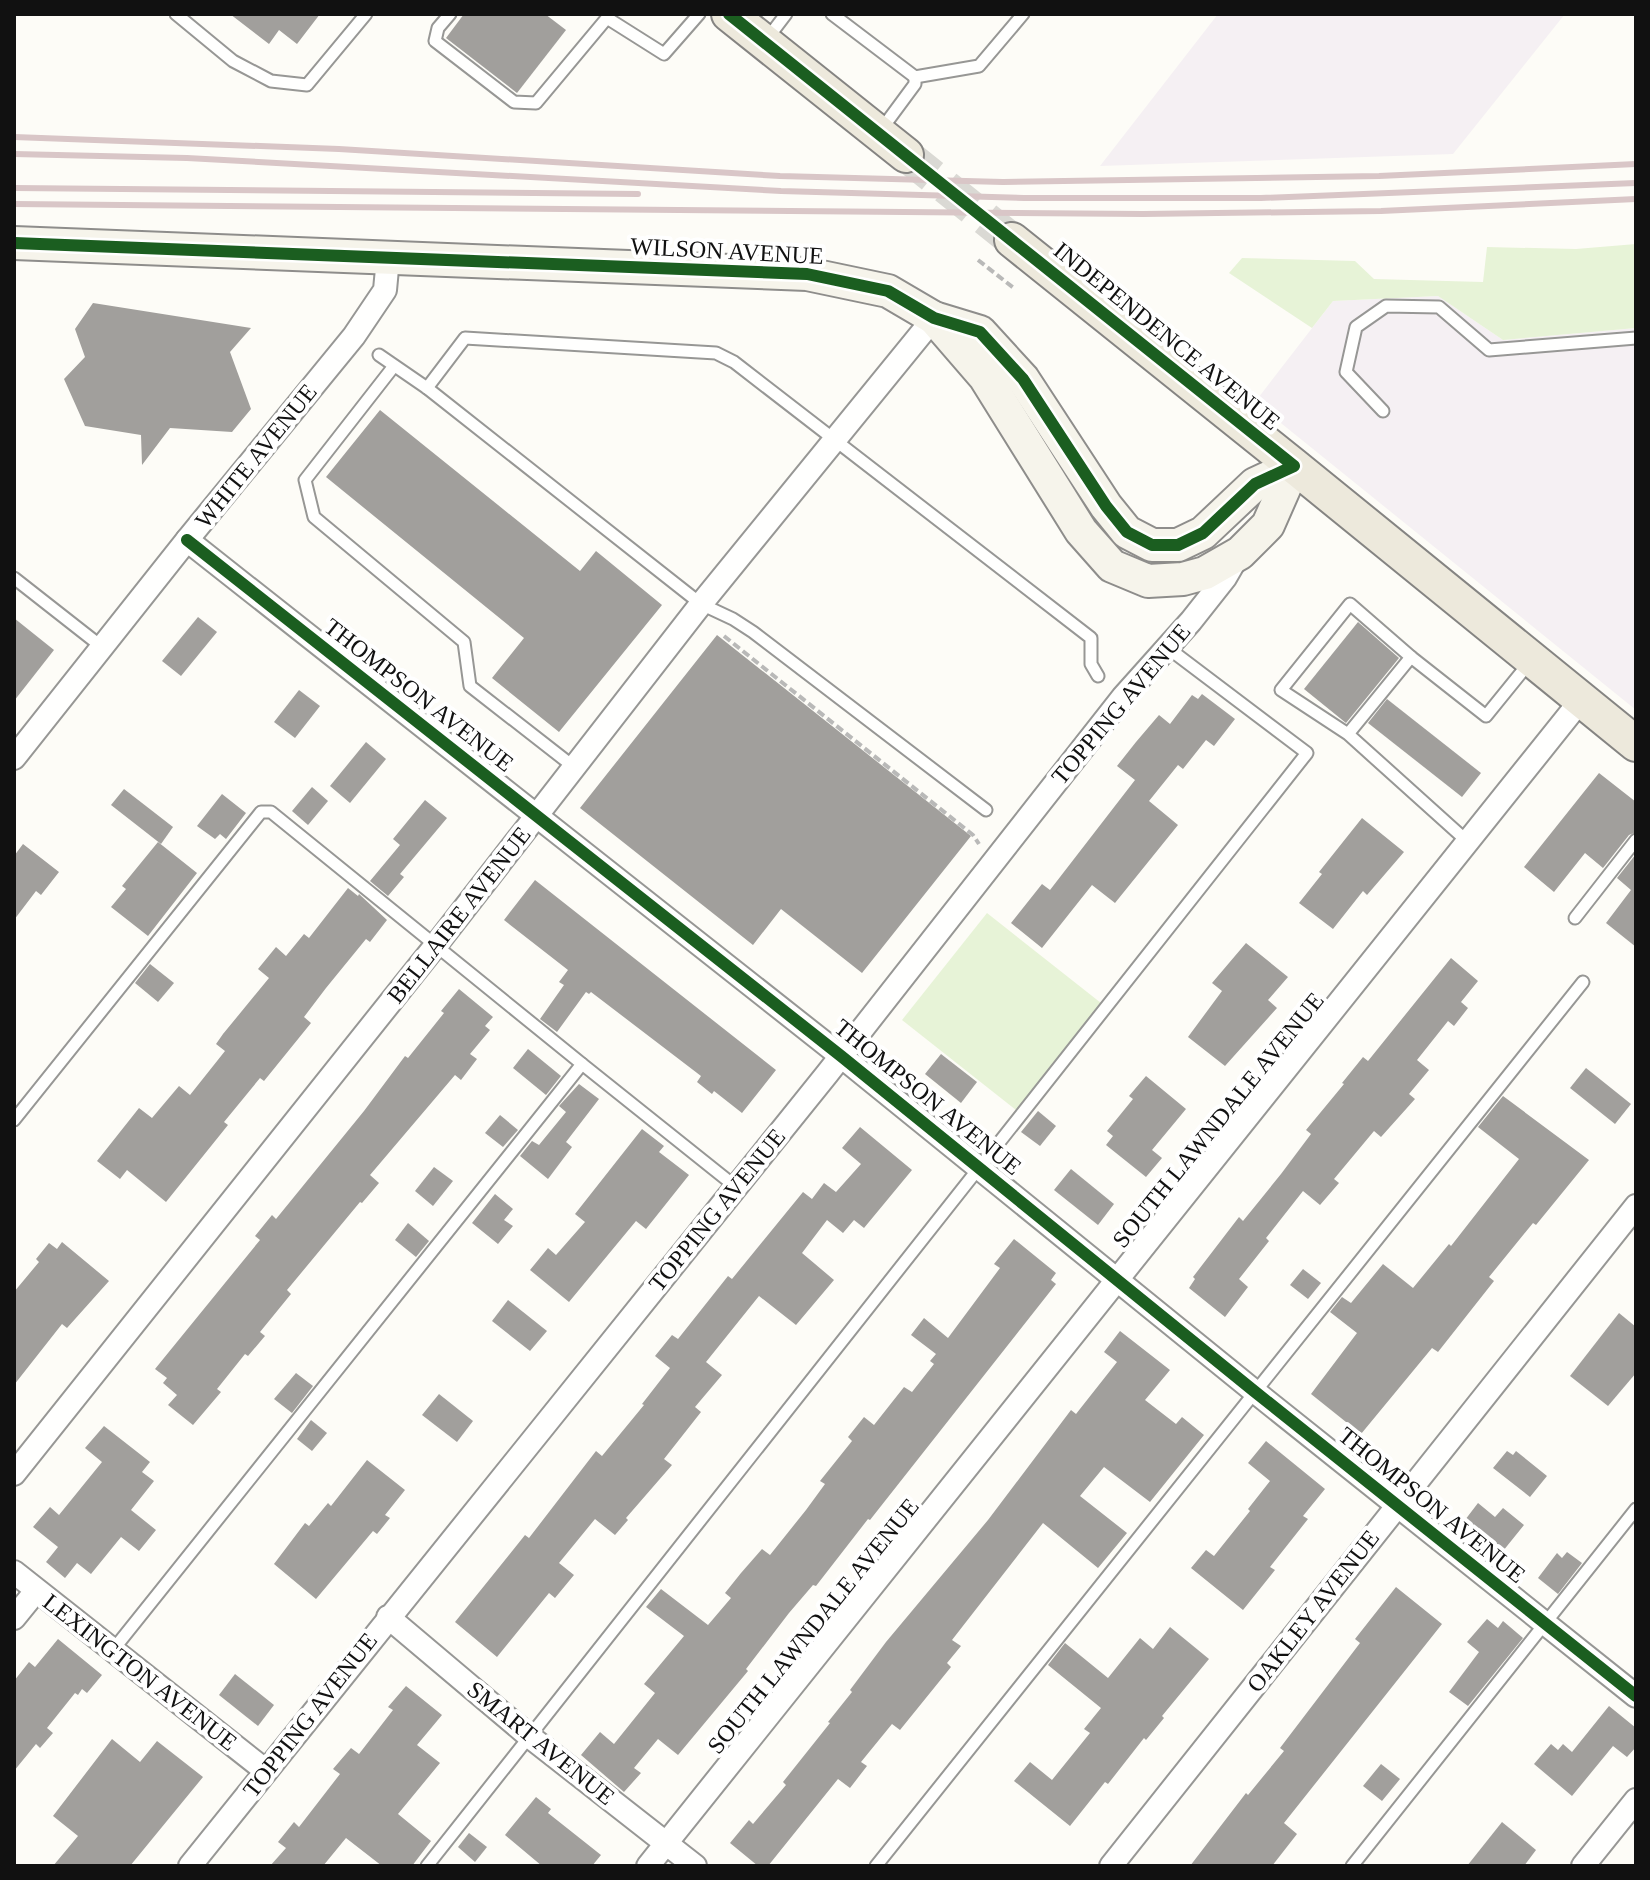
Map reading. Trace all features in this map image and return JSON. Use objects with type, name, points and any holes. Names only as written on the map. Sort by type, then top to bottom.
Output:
[{"type":"main road","points":[[729,14],[906,155]]},
{"type":"main road","name":"INDEPENDENCE AVENUE","points":[[1012,240],[1636,744]]},
{"type":"main road","name":"WILSON AVENUE","points":[[17,247],[807,274],[888,291],[934,318],[980,332],[1023,379],[1106,506],[1127,532],[1152,545],[1178,545],[1203,533],[1255,484],[1294,466]]},
{"type":"main road","name":"WILSON AVENUE","points":[[934,318],[985,377],[1081,531],[1112,566],[1148,581],[1183,579],[1205,573],[1240,553],[1268,525],[1294,466]]},
{"type":"street","name":"WHITE AVENUE","points":[[14,758],[354,336],[385,290],[388,258]]},
{"type":"street","name":"BELLAIRE AVENUE","points":[[14,1474],[436,945],[701,604],[934,318]]},
{"type":"street","name":"THOMPSON AVENUE","points":[[187,540],[841,1056],[1636,1696]]},
{"type":"street","name":"TOPPING AVENUE","points":[[190,1866],[841,1056],[1123,697],[1225,578],[1240,553]]},
{"type":"street","name":"SOUTH LAWNDALE AVENUE","points":[[648,1866],[1581,700]]},
{"type":"street","name":"OAKLEY AVENUE","points":[[1111,1866],[1636,1206]]},
{"type":"street","name":"LEXINGTON AVENUE","points":[[14,1572],[266,1771]]},
{"type":"street","points":[[14,1618],[36,1591]]},
{"type":"street","name":"SMART AVENUE","points":[[388,1617],[529,1736],[695,1866]]},
{"type":"street","points":[[1583,1866],[1636,1800]]},
{"type":"lane","points":[[176,14],[233,61],[271,81],[307,85],[366,14]]},
{"type":"lane","points":[[450,14],[438,28],[435,41],[514,102],[536,103],[605,16],[664,54],[699,14]]},
{"type":"lane","points":[[765,43],[786,14]]},
{"type":"lane","points":[[832,14],[915,77],[979,66],[1023,14]]},
{"type":"lane","points":[[879,133],[915,84],[915,77]]},
{"type":"lane","points":[[1383,411],[1346,372],[1356,327],[1386,306],[1439,307],[1489,350],[1636,338]]},
{"type":"lane","points":[[427,388],[465,338],[716,353],[734,362],[1091,638],[1091,664],[1098,676]]},
{"type":"lane","points":[[379,355],[427,388],[701,604],[753,632],[986,810]]},
{"type":"lane","points":[[394,366],[305,480],[314,517],[464,642],[470,686],[574,767]]},
{"type":"lane","points":[[14,578],[102,647]]},
{"type":"lane","points":[[1468,842],[1348,734],[1281,690],[1350,604],[1486,716],[1531,660]]},
{"type":"lane","points":[[427,1866],[1307,753],[1168,648]]},
{"type":"lane","points":[[1348,734],[1411,657]]},
{"type":"lane","points":[[14,1120],[261,812],[271,812],[736,1187]]},
{"type":"lane","points":[[1575,918],[1636,840]]},
{"type":"lane","points":[[876,1866],[1583,982]]},
{"type":"lane","points":[[113,1650],[582,1064]]},
{"type":"lane","points":[[1352,1866],[1636,1509]]},
{"type":"path","points":[[978,260],[1015,289]]},
{"type":"path","points":[[717,631],[973,835],[979,844]]},
{"type":"shaded area","points":[[1218,14],[1565,14],[1453,154],[1100,166]]},
{"type":"shaded area","points":[[1438,296],[1503,340],[1636,328],[1636,710],[1255,402],[1333,301]]},
{"type":"green space","points":[[1636,244],[1636,328],[1503,340],[1438,296],[1333,301],[1312,328],[1229,273],[1242,258],[1355,261],[1374,279],[1483,282],[1487,247],[1576,249]]},
{"type":"green space","points":[[987,913],[1101,1003],[1016,1110],[902,1020]]},
{"type":"building","points":[[230,14],[320,14],[297,44],[279,30],[269,44]]},
{"type":"building","points":[[464,14],[545,14],[566,30],[517,93],[446,38]]},
{"type":"building","points":[[93,303],[251,328],[230,352],[251,409],[232,432],[170,428],[142,465],[141,435],[85,426],[64,379],[85,357],[75,329]]},
{"type":"building","points":[[380,410],[580,571],[596,551],[662,605],[559,732],[492,678],[524,638],[326,477]]},
{"type":"building","points":[[198,617],[217,632],[181,676],[162,661]]},
{"type":"building","points":[[14,618],[54,650],[14,701]]},
{"type":"building","points":[[1358,622],[1399,658],[1346,723],[1304,689]]},
{"type":"building","points":[[717,635],[971,836],[862,973],[781,909],[753,945],[580,808]]},
{"type":"building","points":[[299,690],[320,706],[295,738],[274,722]]},
{"type":"building","points":[[1202,694],[1235,719],[1214,746],[1206,740],[1183,769],[1178,765],[1149,801],[1178,825],[1115,903],[1092,885],[1042,948],[1011,923],[1042,884],[1050,890],[1135,780],[1117,766],[1136,742],[1159,715],[1170,724],[1192,695],[1198,699]]},
{"type":"building","points":[[1387,699],[1481,773],[1462,797],[1368,723]]},
{"type":"building","points":[[366,742],[386,759],[350,803],[330,786]]},
{"type":"building","points":[[1599,773],[1636,802],[1636,832],[1629,835],[1603,868],[1585,853],[1554,892],[1524,867]]},
{"type":"building","points":[[312,787],[328,801],[308,825],[292,811]]},
{"type":"building","points":[[124,789],[173,827],[161,844],[111,805]]},
{"type":"building","points":[[222,794],[246,813],[226,839],[220,834],[215,839],[197,826]]},
{"type":"building","points":[[425,800],[447,818],[400,874],[404,877],[388,896],[370,881],[400,845],[393,839]]},
{"type":"building","points":[[1362,818],[1404,852],[1367,895],[1363,891],[1333,929],[1299,903]]},
{"type":"building","points":[[158,842],[197,873],[148,936],[111,907],[126,889],[122,886]]},
{"type":"building","points":[[23,844],[59,872],[41,895],[36,891],[14,920],[14,856]]},
{"type":"building","points":[[1636,854],[1636,947],[1606,923],[1631,890],[1617,878]]},
{"type":"building","points":[[535,880],[776,1070],[742,1113],[697,1082],[701,1076],[591,992],[586,992],[557,1032],[540,1019],[564,985],[559,982],[568,970],[504,920]]},
{"type":"building","points":[[348,888],[387,920],[370,942],[366,939],[326,988],[304,1017],[311,1023],[264,1081],[260,1078],[224,1122],[228,1125],[166,1202],[127,1170],[120,1179],[97,1161],[139,1108],[152,1118],[179,1086],[190,1095],[225,1051],[216,1044],[269,978],[258,969],[276,947],[286,956],[304,934],[309,938]]},
{"type":"building","points":[[1246,943],[1288,977],[1268,1000],[1277,1008],[1225,1066],[1188,1037],[1222,991],[1212,983]]},
{"type":"building","points":[[1451,958],[1478,981],[1461,1002],[1468,1008],[1454,1026],[1448,1021],[1417,1060],[1429,1070],[1409,1094],[1415,1099],[1381,1137],[1374,1131],[1334,1179],[1339,1183],[1320,1205],[1303,1191],[1239,1279],[1248,1287],[1225,1317],[1189,1288],[1195,1279],[1193,1277],[1239,1217],[1243,1221],[1281,1174],[1311,1134],[1306,1130],[1363,1057],[1368,1061]]},
{"type":"building","points":[[150,964],[174,983],[158,1002],[135,983]]},
{"type":"building","points":[[459,989],[493,1017],[485,1026],[490,1030],[470,1054],[477,1059],[461,1080],[455,1075],[370,1175],[379,1183],[287,1290],[291,1294],[260,1332],[265,1336],[248,1356],[245,1354],[217,1389],[221,1392],[193,1425],[168,1405],[177,1395],[163,1383],[167,1378],[155,1369],[260,1240],[255,1236],[272,1215],[276,1219],[405,1056],[408,1058],[444,1013],[441,1011]]},
{"type":"building","points":[[528,1049],[561,1076],[546,1095],[513,1068]]},
{"type":"building","points":[[941,1054],[977,1082],[961,1103],[925,1074]]},
{"type":"building","points":[[1586,1068],[1631,1104],[1615,1124],[1570,1088]]},
{"type":"building","points":[[1146,1076],[1186,1109],[1152,1150],[1162,1158],[1146,1177],[1106,1145],[1113,1136],[1107,1131],[1133,1099],[1129,1096]]},
{"type":"building","points":[[579,1084],[599,1099],[566,1142],[572,1147],[548,1179],[520,1156],[532,1141],[539,1145],[566,1112],[559,1106]]},
{"type":"building","points":[[1503,1096],[1589,1160],[1489,1277],[1494,1281],[1438,1352],[1432,1348],[1361,1434],[1311,1394],[1357,1333],[1330,1312],[1342,1297],[1351,1303],[1383,1264],[1413,1288],[1449,1244],[1451,1246],[1519,1159],[1478,1127]]},
{"type":"building","points":[[1038,1111],[1056,1126],[1040,1146],[1021,1132]]},
{"type":"building","points":[[500,1115],[518,1130],[503,1147],[485,1133]]},
{"type":"building","points":[[860,1127],[912,1170],[864,1228],[854,1220],[843,1233],[827,1220],[802,1253],[834,1280],[796,1325],[759,1296],[706,1362],[722,1375],[695,1407],[701,1412],[664,1459],[672,1465],[615,1535],[595,1519],[559,1563],[574,1575],[555,1598],[549,1593],[497,1657],[455,1622],[525,1535],[529,1538],[596,1451],[602,1456],[644,1405],[670,1368],[655,1356],[672,1335],[678,1339],[728,1276],[732,1279],[803,1192],[812,1199],[824,1183],[836,1192],[861,1164],[842,1148]]},
{"type":"building","points":[[642,1129],[664,1146],[659,1152],[689,1175],[646,1229],[636,1221],[569,1302],[530,1270],[548,1248],[556,1255],[585,1222],[575,1214]]},
{"type":"building","points":[[434,1167],[453,1181],[433,1206],[415,1191]]},
{"type":"building","points":[[1071,1169],[1114,1204],[1098,1225],[1054,1190]]},
{"type":"building","points":[[495,1194],[513,1209],[504,1220],[513,1226],[498,1244],[472,1223]]},
{"type":"building","points":[[408,1223],[429,1241],[416,1257],[395,1240]]},
{"type":"building","points":[[1014,1239],[1056,1273],[1051,1280],[1056,1284],[870,1520],[816,1586],[813,1585],[789,1613],[746,1669],[748,1671],[678,1755],[658,1739],[634,1768],[641,1773],[624,1792],[581,1755],[600,1732],[614,1744],[655,1693],[644,1684],[684,1636],[646,1607],[661,1589],[708,1625],[731,1598],[725,1593],[741,1573],[762,1549],[770,1555],[806,1510],[825,1484],[820,1481],[852,1441],[848,1437],[864,1417],[874,1425],[904,1387],[912,1392],[934,1364],[930,1361],[936,1354],[911,1335],[924,1318],[948,1338],[1000,1268],[994,1264]]},
{"type":"building","points":[[62,1242],[109,1281],[67,1328],[62,1324],[14,1385],[14,1292],[39,1262],[36,1259],[49,1243],[57,1249]]},
{"type":"building","points":[[1303,1269],[1321,1283],[1308,1299],[1290,1285]]},
{"type":"building","points":[[508,1300],[547,1331],[530,1351],[492,1321]]},
{"type":"building","points":[[1619,1313],[1636,1327],[1636,1373],[1608,1406],[1570,1376]]},
{"type":"building","points":[[1120,1331],[1170,1370],[1145,1400],[1176,1424],[1182,1417],[1204,1435],[1150,1502],[1104,1467],[1080,1496],[1127,1533],[1098,1568],[1043,1523],[952,1640],[961,1646],[947,1663],[951,1667],[900,1730],[892,1724],[861,1762],[867,1766],[850,1788],[838,1779],[768,1866],[758,1866],[730,1843],[749,1820],[753,1824],[786,1785],[783,1782],[830,1723],[886,1642],[988,1520],[1071,1410],[1076,1414],[1117,1362],[1104,1352]]},
{"type":"building","points":[[296,1373],[313,1386],[292,1413],[274,1399]]},
{"type":"building","points":[[439,1394],[473,1421],[457,1442],[422,1415]]},
{"type":"building","points":[[311,1420],[327,1433],[312,1451],[297,1439]]},
{"type":"building","points":[[104,1426],[150,1462],[142,1472],[154,1481],[131,1510],[156,1530],[139,1551],[121,1537],[91,1574],[77,1563],[65,1578],[46,1562],[58,1547],[33,1527],[50,1507],[59,1515],[102,1462],[85,1448]]},
{"type":"building","points":[[1266,1441],[1325,1489],[1303,1516],[1308,1519],[1270,1567],[1275,1570],[1243,1610],[1191,1568],[1206,1550],[1214,1556],[1270,1481],[1248,1463]]},
{"type":"building","points":[[1507,1451],[1513,1455],[1516,1451],[1547,1476],[1530,1497],[1493,1468]]},
{"type":"building","points":[[367,1460],[405,1490],[385,1515],[390,1518],[377,1534],[373,1531],[316,1599],[274,1564],[305,1523],[309,1526],[328,1503],[331,1506]]},
{"type":"building","points":[[1478,1503],[1495,1517],[1503,1508],[1524,1525],[1503,1551],[1465,1520]]},
{"type":"building","points":[[1567,1552],[1582,1563],[1558,1594],[1538,1578],[1557,1553],[1562,1558]]},
{"type":"building","points":[[1396,1587],[1442,1624],[1284,1823],[1297,1834],[1272,1866],[1190,1866],[1246,1793],[1248,1795],[1284,1751],[1280,1748],[1360,1643],[1355,1639]]},
{"type":"building","points":[[1487,1619],[1498,1628],[1503,1621],[1523,1638],[1468,1706],[1449,1692],[1479,1652],[1467,1642]]},
{"type":"building","points":[[1170,1627],[1209,1659],[1146,1740],[1144,1738],[1108,1784],[1105,1782],[1070,1826],[1014,1781],[1030,1762],[1052,1780],[1090,1733],[1084,1729],[1101,1708],[1048,1665],[1065,1643],[1108,1678],[1140,1638],[1153,1649]]},
{"type":"building","points":[[58,1639],[102,1675],[87,1693],[82,1689],[78,1695],[75,1693],[47,1728],[53,1733],[40,1748],[36,1744],[14,1771],[14,1681],[29,1662],[35,1667]]},
{"type":"building","points":[[235,1674],[274,1705],[258,1726],[219,1695]]},
{"type":"building","points":[[406,1686],[442,1715],[417,1745],[440,1763],[398,1814],[431,1841],[412,1866],[382,1866],[346,1838],[323,1866],[270,1866],[286,1848],[278,1842],[294,1822],[299,1827],[340,1774],[333,1769],[351,1748],[359,1754],[393,1710],[388,1707]]},
{"type":"building","points":[[1609,1706],[1636,1728],[1636,1747],[1627,1757],[1613,1746],[1572,1796],[1534,1764],[1551,1744],[1558,1750],[1563,1744],[1572,1752]]},
{"type":"building","points":[[112,1739],[140,1762],[157,1741],[203,1777],[130,1866],[53,1866],[78,1836],[53,1816]]},
{"type":"building","points":[[1381,1764],[1400,1779],[1382,1801],[1363,1786]]},
{"type":"building","points":[[536,1797],[551,1809],[548,1813],[601,1855],[592,1866],[542,1866],[505,1835]]},
{"type":"building","points":[[1502,1822],[1536,1850],[1524,1866],[1467,1866]]},
{"type":"building","points":[[469,1833],[487,1847],[475,1862],[458,1847]]},
{"type":"tunnel","points":[[906,155],[1012,240]]},
{"type":"railway","points":[[14,137],[339,149],[780,176],[1003,182],[1379,176],[1636,164]]},
{"type":"railway","points":[[14,154],[187,158],[781,191],[1024,198],[1261,198],[1636,183]]},
{"type":"railway","points":[[14,188],[638,194]]},
{"type":"railway","points":[[14,204],[1143,214],[1381,211],[1636,199]]},
{"type":"cycle path","points":[[14,243],[807,274],[888,291],[934,318],[980,332],[1023,379],[1106,506],[1127,532],[1152,545],[1178,545],[1203,533],[1255,484],[1294,466],[729,14]]},
{"type":"cycle path","points":[[187,540],[841,1056],[1636,1696]]}]
